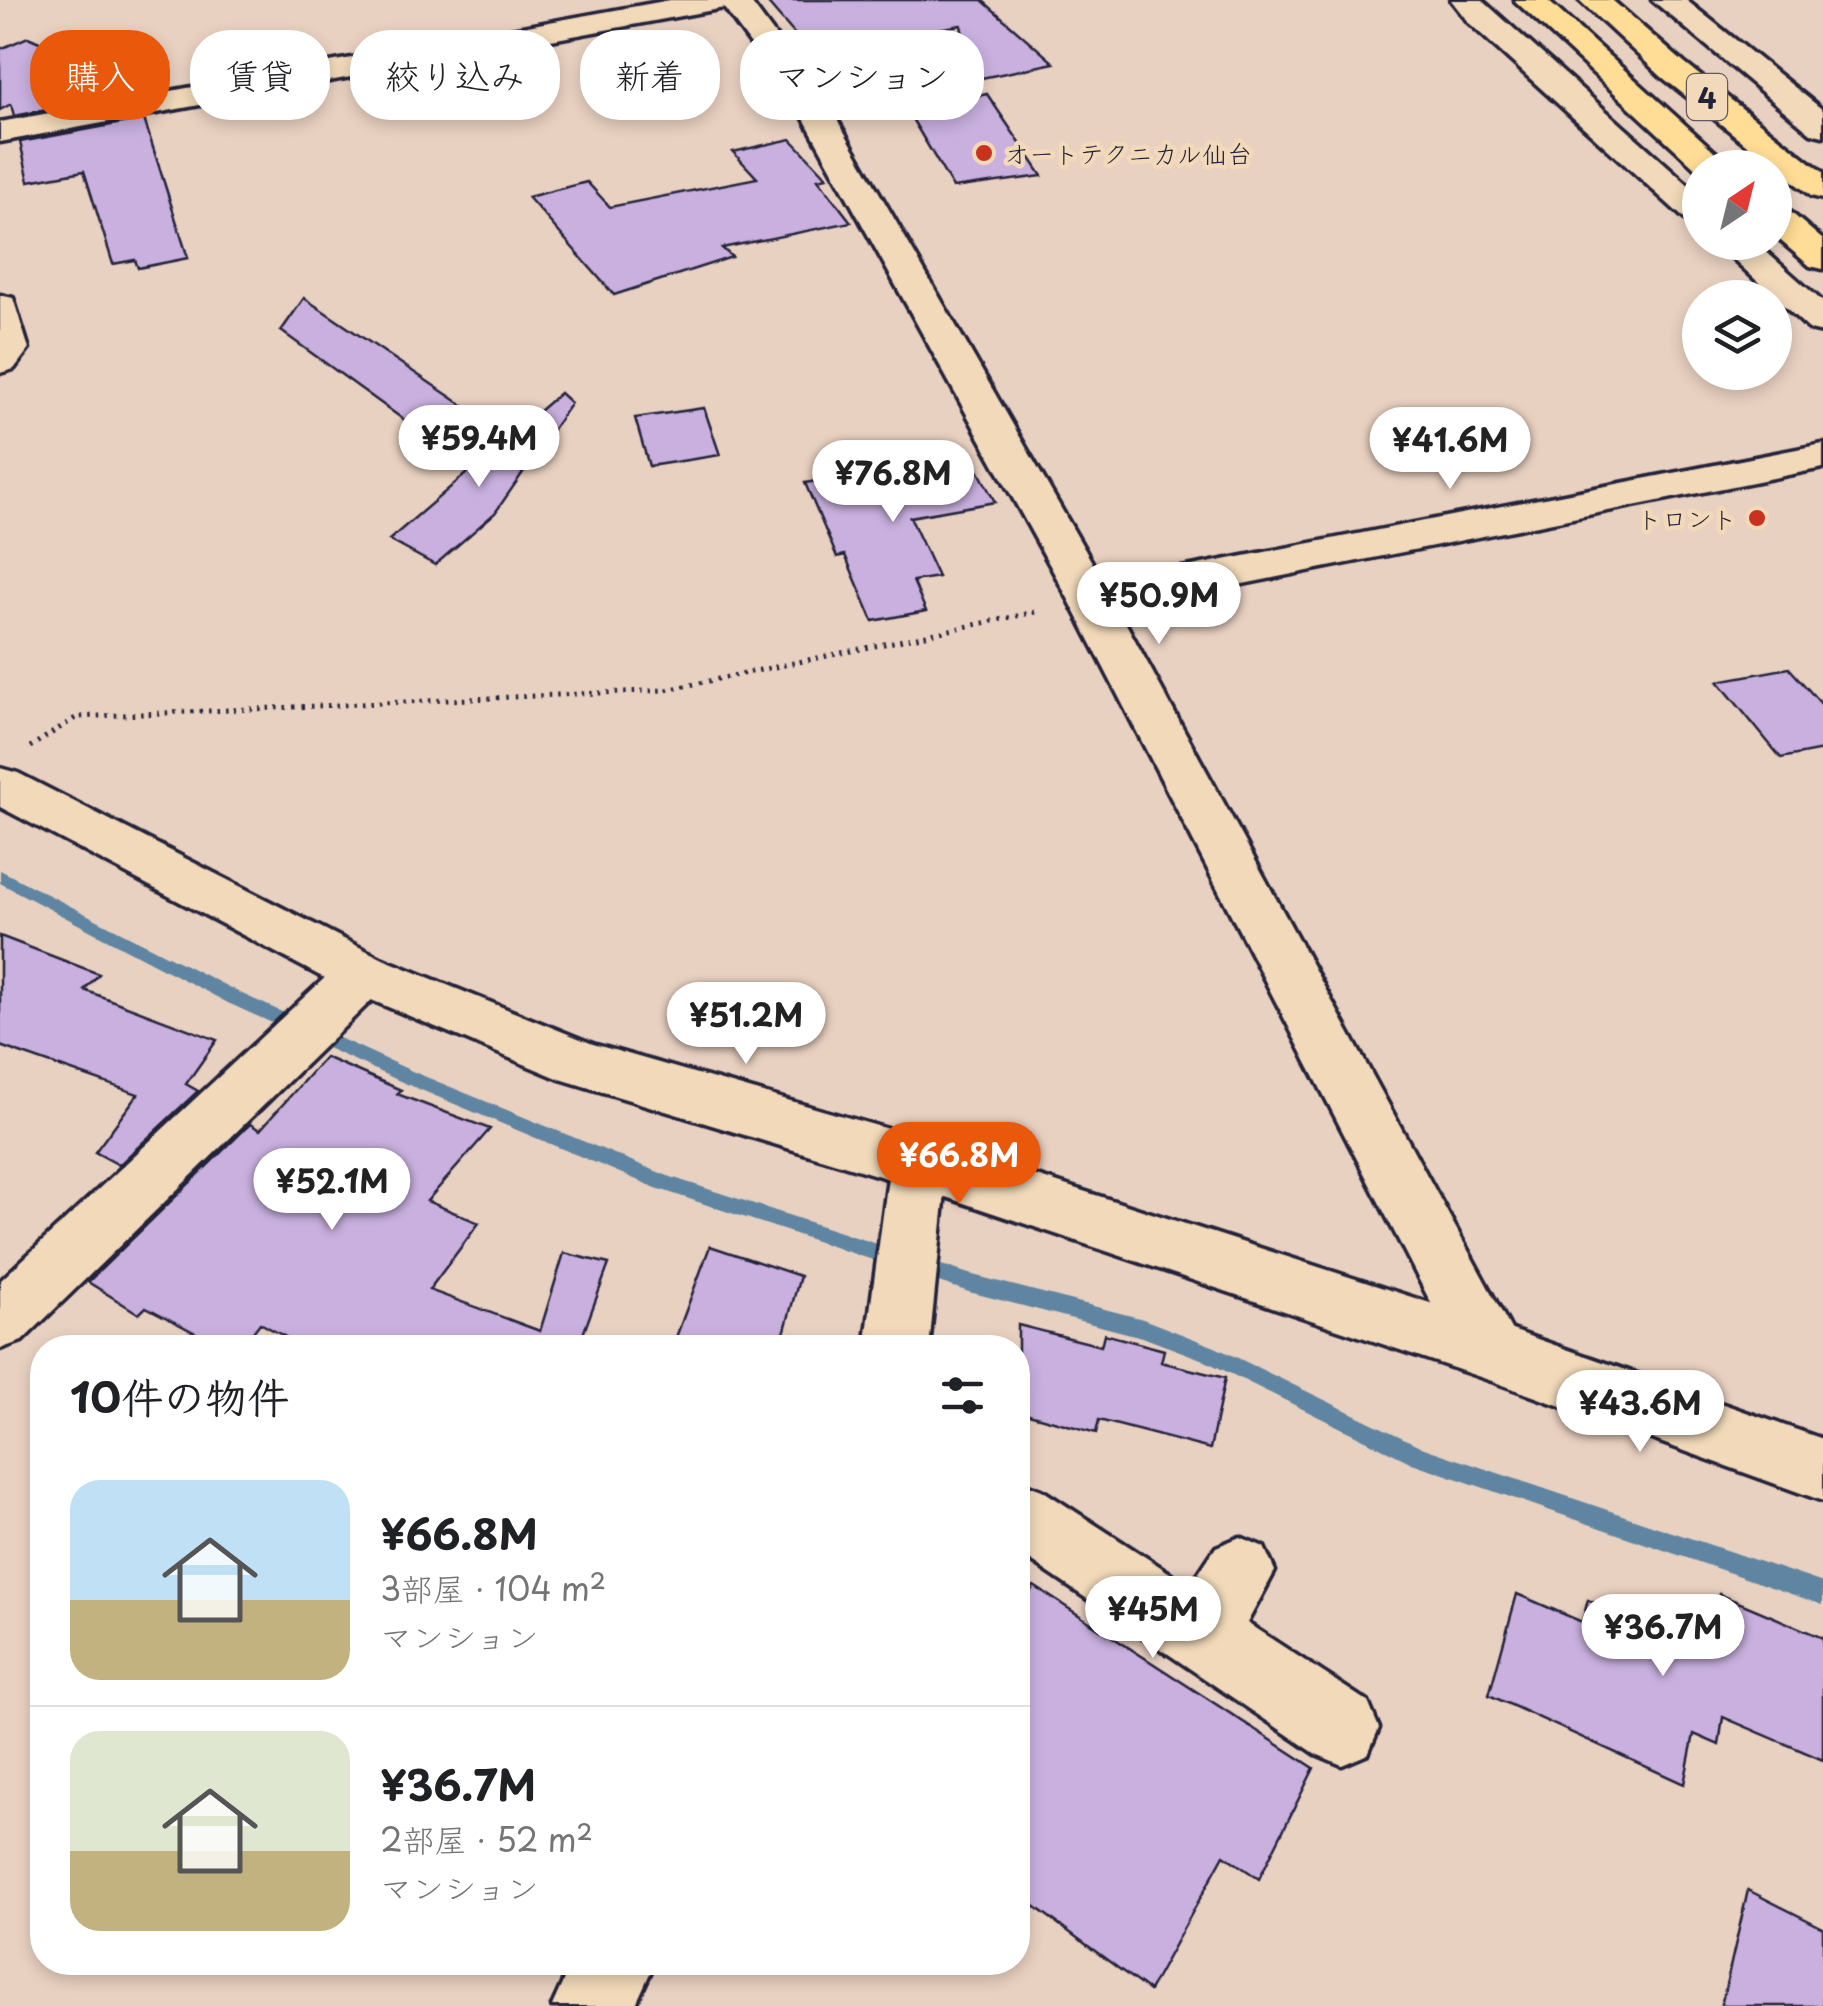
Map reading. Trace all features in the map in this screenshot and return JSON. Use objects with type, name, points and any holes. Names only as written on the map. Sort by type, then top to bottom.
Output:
[{"type":"highway","name":"4","points":[[1528,0],[1696,150]]},
{"type":"highway","name":"4","points":[[1594,0],[1673,70],[1823,190]]},
{"type":"highway","points":[[1792,232],[1823,258]]},
{"type":"street","points":[[0,132],[720,0]]},
{"type":"street","points":[[734,0],[818,114],[1090,600],[1489,1351]]},
{"type":"street","points":[[1466,0],[1682,197]]},
{"type":"street","points":[[1667,0],[1823,126]]},
{"type":"street","points":[[1753,260],[1823,322]]},
{"type":"street","points":[[0,306],[10,348],[0,362]]},
{"type":"street","points":[[1090,600],[1823,456]]},
{"type":"street","points":[[9,770],[329,1008],[580,1063],[919,1164],[1489,1351],[1823,1470]]},
{"type":"street","points":[[0,1321],[329,1008]]},
{"type":"street","points":[[899,1335],[919,1164]]},
{"type":"street","points":[[1030,1521],[1342,1728]]},
{"type":"street","points":[[1201,1632],[1240,1571]]},
{"type":"street","points":[[592,2006],[609,1975]]},
{"type":"path","points":[[9,770],[77,717],[666,690],[1090,600]]},
{"type":"building","points":[[765,0],[982,0],[1054,63],[984,78],[984,30],[962,30],[961,25],[933,30],[791,30]]},
{"type":"building","points":[[30,38],[30,113],[14,116],[11,104],[0,110],[0,49]]},
{"type":"building","points":[[984,95],[1042,176],[953,188],[913,120],[984,120]]},
{"type":"building","points":[[144,120],[188,258],[138,268],[135,260],[113,264],[84,171],[29,181],[20,142]]},
{"type":"building","points":[[791,139],[827,177],[818,179],[851,222],[722,248],[732,257],[614,295],[528,197],[587,182],[610,207],[757,178],[733,152]]},
{"type":"building","points":[[304,298],[467,408],[418,430],[281,331]]},
{"type":"building","points":[[560,393],[571,403],[495,513],[435,565],[389,540]]},
{"type":"building","points":[[704,408],[720,455],[649,466],[635,418]]},
{"type":"building","points":[[970,455],[995,502],[910,517],[938,577],[913,581],[926,611],[873,621],[845,555],[837,557],[805,483]]},
{"type":"building","points":[[1789,668],[1823,706],[1823,750],[1781,758],[1718,681]]},
{"type":"building","points":[[0,936],[99,974],[84,990],[217,1040],[186,1084],[198,1091],[119,1165],[95,1152],[138,1094],[0,1046]]},
{"type":"building","points":[[325,1057],[401,1090],[397,1094],[490,1129],[427,1201],[479,1223],[429,1290],[540,1331],[564,1253],[609,1264],[583,1335],[282,1335],[260,1323],[251,1335],[199,1335],[146,1307],[139,1314],[88,1282],[250,1124],[260,1130]]},
{"type":"building","points":[[710,1246],[800,1276],[784,1335],[677,1335]]},
{"type":"building","points":[[1018,1325],[1101,1346],[1104,1334],[1164,1350],[1161,1362],[1225,1378],[1210,1449],[1099,1420],[1096,1433],[1030,1414],[1030,1335],[1018,1335]]},
{"type":"building","points":[[1034,1586],[1314,1768],[1259,1879],[1224,1855],[1149,1991],[1030,1903],[1030,1592]]},
{"type":"building","points":[[1517,1594],[1582,1622],[1588,1600],[1632,1619],[1635,1608],[1687,1631],[1688,1623],[1712,1633],[1719,1594],[1823,1638],[1823,1760],[1723,1717],[1719,1745],[1694,1734],[1684,1784],[1489,1695]]},
{"type":"building","points":[[1748,1890],[1823,1928],[1823,2006],[1721,2006]]},
{"type":"waterway","points":[[0,876],[234,998],[408,1077],[663,1182],[969,1283],[1143,1328],[1208,1353],[1419,1456],[1823,1594]]},
{"type":"place","name":"オートテクニカル仙台","points":[[984,153]]},
{"type":"place","name":"トロント","points":[[1757,518]]}]
